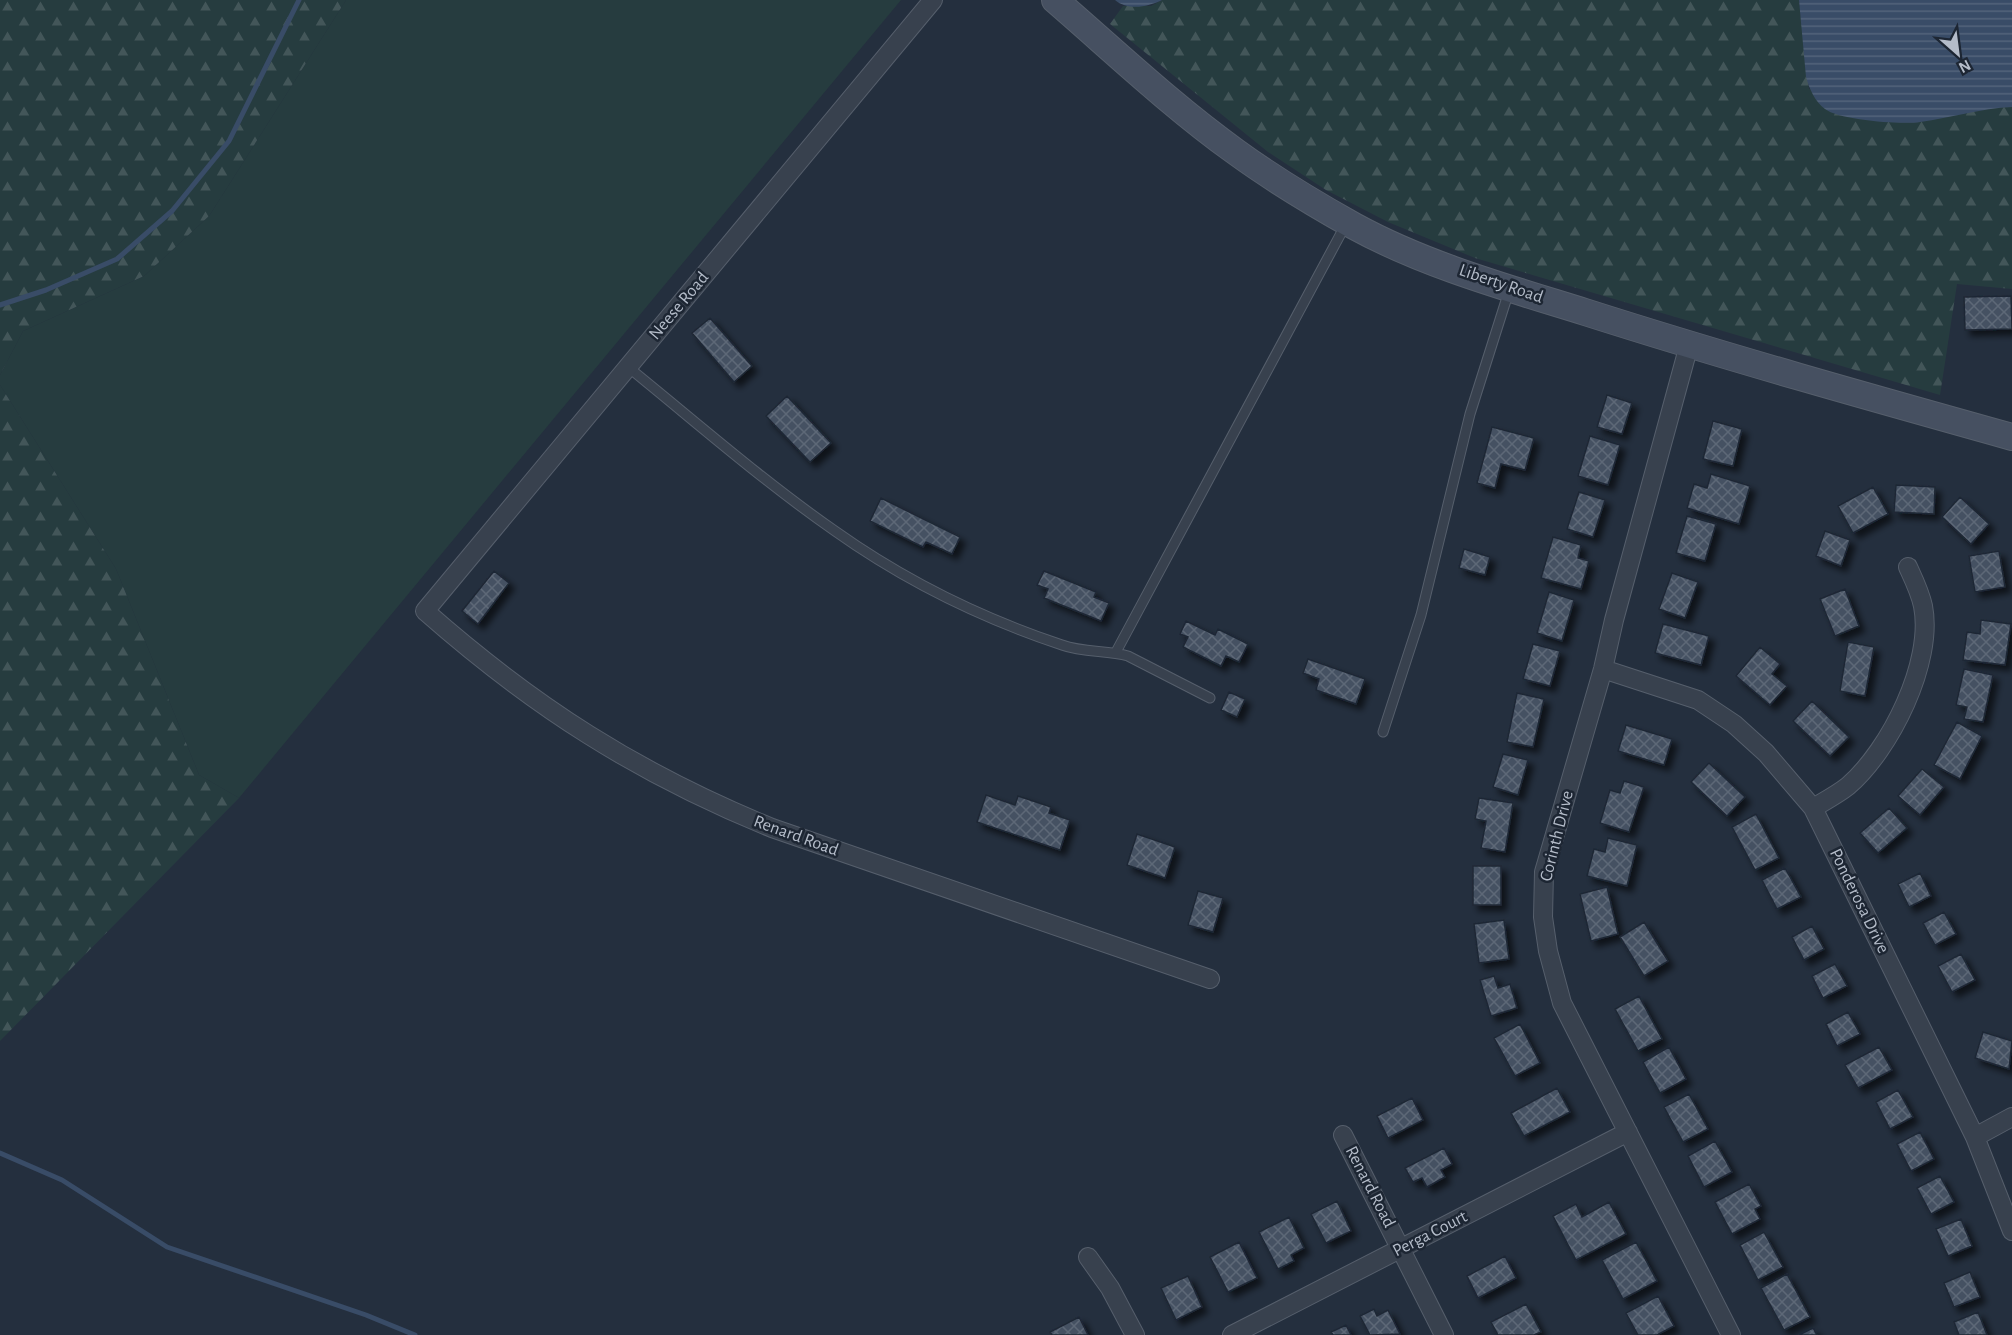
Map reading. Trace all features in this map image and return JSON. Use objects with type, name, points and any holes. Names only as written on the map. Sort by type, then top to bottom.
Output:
[{"type":"street","name":"Neese Road","points":[[424,611],[933,0]]},
{"type":"street","name":"Liberty Road","points":[[1055,0],[1183,111],[1235,152],[1347,222],[1419,255],[1510,288],[1689,345],[2012,437]]},
{"type":"street","name":"Corinth Drive","points":[[1689,345],[1614,620],[1603,669],[1544,872],[1543,917],[1548,951],[1562,1003],[1731,1335]]},
{"type":"street","points":[[1813,808],[1848,786],[1877,755],[1910,693],[1920,658],[1924,608],[1908,567]]},
{"type":"street","name":"Renard Road","points":[[424,611],[553,714],[642,769],[719,807],[772,828],[1210,979]]},
{"type":"street","name":"Ponderosa Drive","points":[[1603,669],[1698,700],[1734,724],[1766,753],[1813,808],[1975,1137],[2012,1231]]},
{"type":"street","points":[[1975,1137],[2012,1117]]},
{"type":"street","name":"Perga Court","points":[[1232,1335],[1628,1132]]},
{"type":"street","name":"Renard Road","points":[[1343,1136],[1444,1335]]},
{"type":"street","points":[[1088,1257],[1110,1288],[1135,1335]]},
{"type":"lane","points":[[1116,652],[1347,222]]},
{"type":"lane","points":[[1383,732],[1421,615],[1470,414],[1510,288]]},
{"type":"lane","points":[[628,368],[835,531],[924,587],[991,618],[1064,646],[1098,654],[1116,652],[1210,698]]},
{"type":"green space","points":[[0,0],[346,0],[209,216],[144,276],[23,331],[0,375]]},
{"type":"green space","points":[[346,0],[901,0],[239,798],[199,775],[116,569],[0,385],[0,375],[23,331],[144,276],[209,216]]},
{"type":"green space","points":[[1162,0],[1799,0],[1809,89],[2012,107],[2012,289],[1957,284],[1940,395],[1475,258],[1388,222],[1326,190],[1268,152],[1110,24],[1123,6],[1151,6]]},
{"type":"green space","points":[[0,385],[116,569],[199,775],[239,798],[0,1041]]},
{"type":"water","points":[[1115,0],[1162,0],[1132,7]]},
{"type":"water","points":[[1799,0],[2012,0],[2012,107],[1911,123],[1871,121],[1832,113],[1818,103],[1806,77]]},
{"type":"building","points":[[2011,296],[2012,329],[1965,330],[1964,297]]},
{"type":"building","points":[[710,318],[752,366],[734,382],[692,333]]},
{"type":"building","points":[[1607,395],[1632,403],[1622,434],[1597,427]]},
{"type":"building","points":[[787,396],[831,443],[810,462],[766,416]]},
{"type":"building","points":[[1713,421],[1742,429],[1733,466],[1703,459]]},
{"type":"building","points":[[1492,427],[1534,438],[1525,470],[1501,464],[1495,488],[1477,483]]},
{"type":"building","points":[[1590,436],[1620,445],[1608,485],[1578,476]]},
{"type":"building","points":[[1711,474],[1750,486],[1739,524],[1687,508],[1694,484],[1707,488]]},
{"type":"building","points":[[1896,485],[1935,487],[1934,514],[1894,512]]},
{"type":"building","points":[[1873,487],[1888,514],[1853,533],[1838,506]]},
{"type":"building","points":[[1579,492],[1605,500],[1593,537],[1567,529]]},
{"type":"building","points":[[1960,497],[1989,524],[1971,544],[1942,517]]},
{"type":"building","points":[[881,498],[960,537],[952,554],[926,542],[923,547],[870,521]]},
{"type":"building","points":[[1687,516],[1716,524],[1705,561],[1676,553]]},
{"type":"building","points":[[1825,531],[1850,540],[1841,566],[1816,556]]},
{"type":"building","points":[[1553,537],[1581,545],[1578,558],[1589,561],[1581,589],[1541,578]]},
{"type":"building","points":[[1464,549],[1490,557],[1485,575],[1459,568]]},
{"type":"building","points":[[1999,551],[2005,587],[1975,592],[1969,556]]},
{"type":"building","points":[[494,571],[509,583],[478,624],[462,611]]},
{"type":"building","points":[[1044,571],[1096,592],[1094,597],[1109,603],[1101,621],[1044,598],[1048,589],[1037,585]]},
{"type":"building","points":[[1672,573],[1698,582],[1685,618],[1659,609]]},
{"type":"building","points":[[1845,589],[1859,626],[1835,636],[1820,599]]},
{"type":"building","points":[[1549,592],[1574,600],[1562,641],[1537,633]]},
{"type":"building","points":[[1981,620],[2011,624],[2005,665],[1963,660],[1967,632],[1980,634]]},
{"type":"building","points":[[1186,621],[1215,635],[1218,629],[1248,644],[1239,662],[1226,656],[1221,666],[1183,647],[1188,637],[1180,634]]},
{"type":"building","points":[[1663,624],[1709,636],[1701,665],[1655,653]]},
{"type":"building","points":[[1848,642],[1874,647],[1865,696],[1840,691]]},
{"type":"building","points":[[1533,644],[1560,651],[1550,686],[1523,679]]},
{"type":"building","points":[[1760,647],[1780,664],[1772,674],[1787,686],[1770,705],[1736,676]]},
{"type":"building","points":[[1308,659],[1365,679],[1356,704],[1316,690],[1319,679],[1303,673]]},
{"type":"building","points":[[1964,669],[1993,675],[1983,722],[1964,719],[1967,707],[1956,705]]},
{"type":"building","points":[[1229,692],[1245,699],[1237,717],[1221,710]]},
{"type":"building","points":[[1517,693],[1544,699],[1533,747],[1507,742]]},
{"type":"building","points":[[1812,701],[1849,737],[1830,756],[1793,721]]},
{"type":"building","points":[[1957,722],[1982,736],[1960,779],[1934,765]]},
{"type":"building","points":[[1626,725],[1672,739],[1664,765],[1618,751]]},
{"type":"building","points":[[1503,754],[1528,760],[1518,795],[1493,787]]},
{"type":"building","points":[[1709,763],[1745,797],[1727,816],[1691,782]]},
{"type":"building","points":[[1922,769],[1944,787],[1920,815],[1898,796]]},
{"type":"building","points":[[1624,781],[1644,787],[1629,832],[1600,823],[1610,790],[1620,793]]},
{"type":"building","points":[[986,795],[1015,805],[1018,796],[1051,807],[1049,813],[1070,820],[1060,850],[977,822]]},
{"type":"building","points":[[1479,798],[1513,803],[1505,852],[1481,848],[1486,821],[1475,819]]},
{"type":"building","points":[[1889,808],[1907,828],[1878,853],[1860,833]]},
{"type":"building","points":[[1756,814],[1779,858],[1755,870],[1732,827]]},
{"type":"building","points":[[1137,834],[1175,847],[1165,878],[1127,865]]},
{"type":"building","points":[[1608,838],[1637,845],[1627,886],[1587,876],[1594,849],[1605,852]]},
{"type":"building","points":[[1473,866],[1501,866],[1501,905],[1473,905]]},
{"type":"building","points":[[1785,868],[1801,897],[1777,909],[1762,880]]},
{"type":"building","points":[[1920,873],[1931,896],[1909,907],[1898,884]]},
{"type":"building","points":[[1607,887],[1618,934],[1591,941],[1580,894]]},
{"type":"building","points":[[1198,891],[1223,898],[1213,932],[1188,925]]},
{"type":"building","points":[[1944,912],[1956,934],[1935,945],[1923,923]]},
{"type":"building","points":[[1504,920],[1509,959],[1479,963],[1474,924]]},
{"type":"building","points":[[1644,922],[1668,961],[1644,976],[1620,937]]},
{"type":"building","points":[[1812,926],[1824,949],[1804,960],[1792,937]]},
{"type":"building","points":[[1961,954],[1975,980],[1952,992],[1938,966]]},
{"type":"building","points":[[1835,964],[1847,986],[1823,998],[1812,976]]},
{"type":"building","points":[[1494,976],[1498,988],[1510,984],[1517,1008],[1491,1016],[1480,980]]},
{"type":"building","points":[[1639,996],[1662,1039],[1638,1051],[1615,1009]]},
{"type":"building","points":[[1848,1012],[1860,1034],[1837,1046],[1826,1024]]},
{"type":"building","points":[[1520,1024],[1540,1063],[1515,1076],[1494,1038]]},
{"type":"building","points":[[1983,1032],[2012,1041],[2009,1069],[1975,1058]]},
{"type":"building","points":[[1669,1047],[1686,1079],[1660,1093],[1643,1062]]},
{"type":"building","points":[[1879,1047],[1892,1070],[1858,1088],[1845,1065]]},
{"type":"building","points":[[1557,1088],[1570,1112],[1524,1136],[1511,1113]]},
{"type":"building","points":[[1898,1090],[1913,1117],[1890,1129],[1876,1102]]},
{"type":"building","points":[[1689,1094],[1708,1129],[1683,1142],[1664,1107]]},
{"type":"building","points":[[1412,1098],[1423,1120],[1388,1138],[1377,1116]]},
{"type":"building","points":[[1920,1132],[1934,1159],[1911,1171],[1897,1144]]},
{"type":"building","points":[[1715,1141],[1732,1172],[1704,1187],[1688,1156]]},
{"type":"building","points":[[1444,1148],[1452,1164],[1441,1170],[1445,1177],[1427,1187],[1422,1178],[1413,1182],[1405,1168]]},
{"type":"building","points":[[1940,1176],[1954,1202],[1931,1214],[1917,1188]]},
{"type":"building","points":[[1749,1184],[1761,1206],[1755,1209],[1760,1219],[1732,1234],[1715,1202]]},
{"type":"building","points":[[1337,1201],[1351,1231],[1326,1243],[1311,1214]]},
{"type":"building","points":[[1609,1202],[1626,1234],[1576,1260],[1553,1216],[1576,1204],[1582,1217]]},
{"type":"building","points":[[1289,1217],[1304,1248],[1291,1255],[1294,1261],[1278,1269],[1259,1232]]},
{"type":"building","points":[[1961,1219],[1972,1246],[1948,1256],[1936,1229]]},
{"type":"building","points":[[1764,1232],[1783,1267],[1758,1280],[1740,1245]]},
{"type":"building","points":[[1239,1242],[1257,1278],[1228,1292],[1210,1257]]},
{"type":"building","points":[[1636,1242],[1657,1281],[1623,1299],[1602,1260]]},
{"type":"building","points":[[1505,1256],[1516,1278],[1478,1298],[1467,1276]]},
{"type":"building","points":[[1970,1272],[1980,1297],[1954,1307],[1944,1283]]},
{"type":"building","points":[[1787,1274],[1810,1317],[1784,1330],[1761,1288]]},
{"type":"building","points":[[1188,1276],[1202,1307],[1176,1320],[1161,1288]]},
{"type":"building","points":[[1658,1296],[1674,1326],[1657,1335],[1638,1335],[1626,1313]]},
{"type":"building","points":[[1526,1304],[1541,1332],[1534,1335],[1498,1335],[1491,1322]]},
{"type":"building","points":[[1374,1309],[1377,1316],[1388,1310],[1400,1334],[1370,1335],[1360,1316]]},
{"type":"building","points":[[1978,1312],[1987,1335],[1959,1335],[1954,1322]]},
{"type":"building","points":[[1079,1317],[1088,1335],[1052,1335],[1050,1332]]},
{"type":"building","points":[[1346,1325],[1351,1335],[1333,1335],[1331,1332]]},
{"type":"building","points":[[1813,1328],[1817,1335],[1799,1335]]},
{"type":"waterway","points":[[0,305],[46,290],[117,259],[172,211],[229,141],[299,0]]},
{"type":"waterway","points":[[0,1153],[62,1180],[167,1247],[366,1315],[415,1335]]}]
